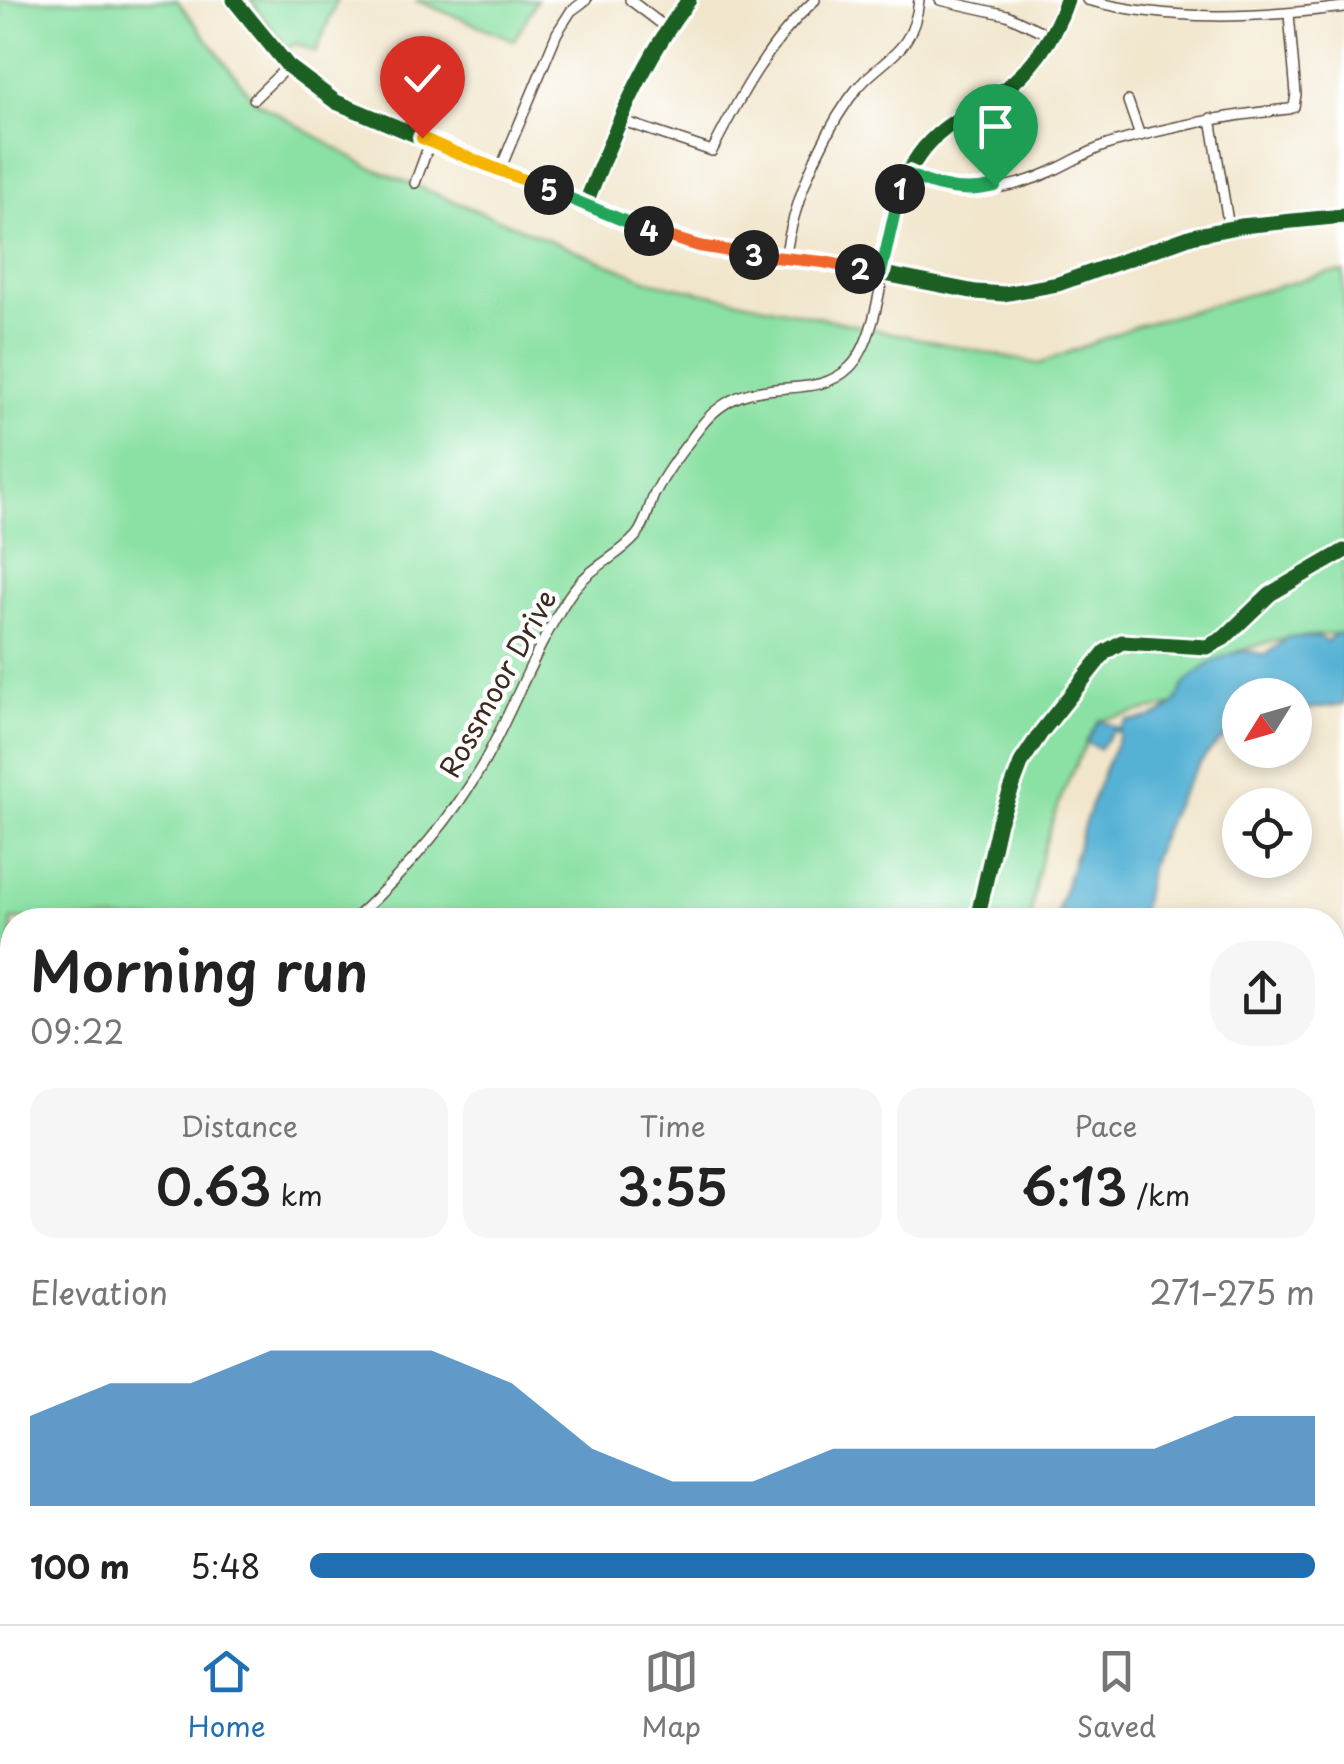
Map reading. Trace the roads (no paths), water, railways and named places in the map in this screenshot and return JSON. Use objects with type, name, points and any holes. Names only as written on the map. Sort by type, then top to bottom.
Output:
[{"type":"street","points":[[234,0],[288,66],[336,102],[676,240],[736,253],[881,273],[976,292],[1030,291],[1170,242],[1229,228],[1344,216]]},
{"type":"street","points":[[500,170],[556,34],[586,0]]},
{"type":"street","points":[[630,0],[668,29]]},
{"type":"street","points":[[585,205],[644,69],[689,0]]},
{"type":"street","points":[[620,120],[712,150],[758,68],[790,25],[815,0]]},
{"type":"street","points":[[785,258],[788,234],[826,136],[857,88],[903,47],[914,26],[919,0]]},
{"type":"street","points":[[940,0],[1007,15],[1050,36]]},
{"type":"street","name":"Rossmoor Drive","points":[[365,908],[425,848],[481,768],[570,596],[590,569],[635,538],[668,470],[702,424],[722,405],[746,392],[818,384],[848,369],[866,341],[895,205],[908,174],[932,139],[955,119],[1018,78],[1050,36],[1067,0]]},
{"type":"street","points":[[1087,0],[1180,16],[1288,14],[1344,7]]},
{"type":"street","points":[[908,174],[945,188],[975,192],[1037,178],[1109,144],[1211,118],[1294,107],[1288,14]]},
{"type":"street","points":[[254,99],[288,66]]},
{"type":"street","points":[[1128,101],[1140,136]]},
{"type":"street","points":[[1211,118],[1229,228]]},
{"type":"street","points":[[415,183],[430,142]]},
{"type":"water","points":[[1335,634],[1344,634],[1344,704],[1312,709],[1312,678],[1222,678],[1222,741],[1198,766],[1167,822],[1151,865],[1142,908],[1059,908],[1092,802],[1121,733],[1113,731],[1099,749],[1086,742],[1100,720],[1120,729],[1128,720],[1163,712],[1175,703],[1183,686],[1211,663],[1244,652],[1265,656],[1287,637],[1319,637],[1326,642]]}]
